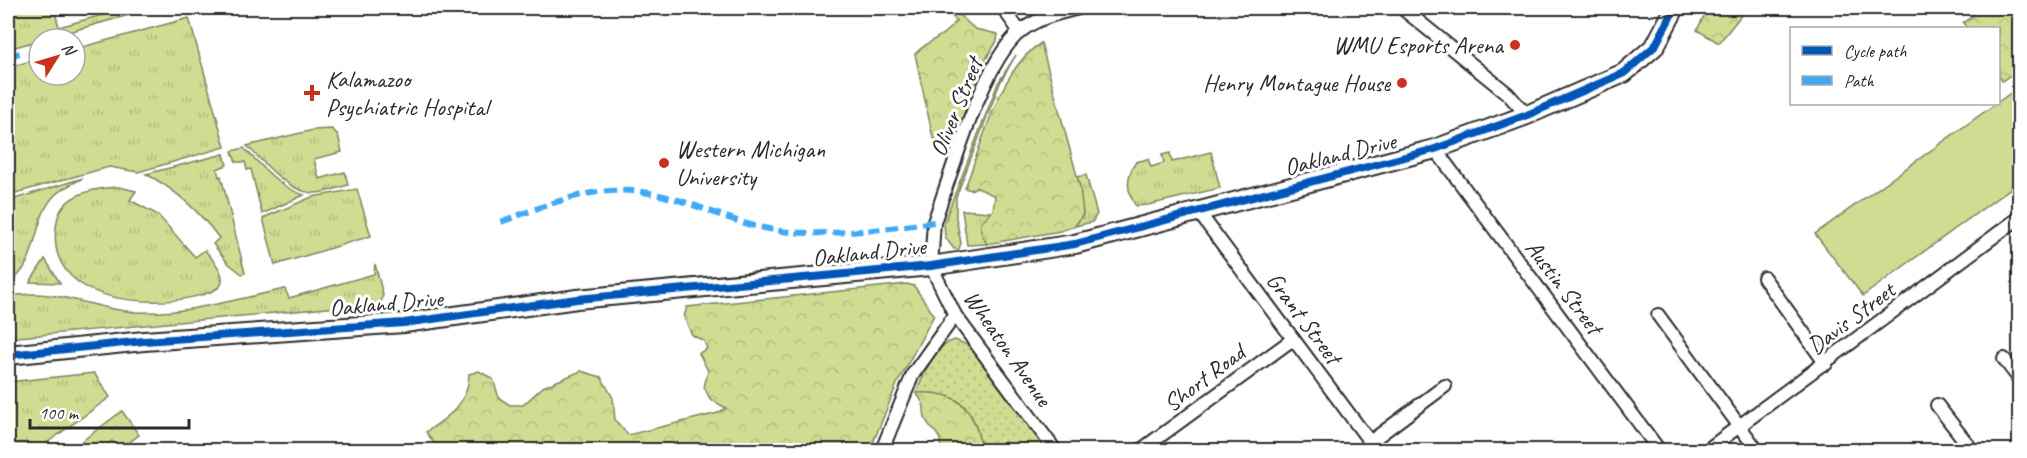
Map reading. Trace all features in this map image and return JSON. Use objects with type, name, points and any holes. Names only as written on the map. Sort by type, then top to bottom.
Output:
[{"type":"main road","name":"Oakland Drive","points":[[8,355],[144,341],[404,323],[577,299],[931,266],[1075,244],[1435,149],[1527,115],[1619,76],[1655,46],[1675,8]]},
{"type":"street","points":[[1003,8],[1020,32]]},
{"type":"street","name":"Oliver Street","points":[[931,266],[934,222],[994,63],[1020,32],[1047,17],[1079,8]]},
{"type":"street","points":[[1402,8],[1508,94],[1527,115]]},
{"type":"street","name":"Austin Street","points":[[1435,149],[1659,450]]},
{"type":"street","name":"Grant Street","points":[[1197,210],[1373,446]]},
{"type":"street","name":"Davis Street","points":[[1707,450],[1738,425],[1826,364],[2019,217]]},
{"type":"street","name":"Wheaton Avenue","points":[[931,266],[955,315],[1055,450]]},
{"type":"street","points":[[1764,278],[1826,364]]},
{"type":"street","points":[[882,450],[914,374],[955,315]]},
{"type":"street","points":[[1658,315],[1756,450]]},
{"type":"street","name":"Short Road","points":[[1141,450],[1293,339]]},
{"type":"street","points":[[2004,359],[2019,380]]},
{"type":"street","points":[[1373,446],[1445,386]]},
{"type":"street","points":[[1937,405],[1972,450]]},
{"type":"green space","points":[[8,8],[54,8],[59,27],[27,27],[27,44],[8,49]]},
{"type":"green space","points":[[127,8],[136,8],[129,15],[86,27],[59,27]]},
{"type":"green space","points":[[1708,8],[1747,8],[1719,43],[1697,30]]},
{"type":"green space","points":[[1983,8],[2019,8],[2019,69],[2002,81],[2000,78],[2000,27],[1966,27],[1963,23]]},
{"type":"green space","points":[[949,13],[959,15],[975,29],[998,34],[997,41],[981,67],[955,138],[946,142],[933,138],[915,54],[952,26],[956,21]]},
{"type":"green space","points":[[189,18],[225,147],[138,172],[109,167],[8,195],[8,67],[27,62],[27,87],[87,87],[87,46]]},
{"type":"green space","points":[[1041,43],[1080,187],[1083,214],[1075,226],[1060,231],[987,244],[981,232],[981,223],[993,210],[995,196],[976,187],[971,190],[965,188],[985,130],[1003,89],[1026,55]]},
{"type":"green space","points":[[1016,55],[1000,83],[956,197],[956,218],[961,243],[959,249],[954,249],[945,237],[944,222],[998,83]]},
{"type":"green space","points":[[2019,87],[2019,182],[1863,296],[1815,234],[1994,105],[2000,105],[2000,101]]},
{"type":"green space","points":[[332,129],[338,135],[342,152],[314,159],[319,179],[345,172],[348,185],[325,192],[312,193],[293,187],[276,175],[247,146],[313,130]]},
{"type":"green space","points":[[244,148],[279,181],[304,195],[262,214],[251,169],[247,170],[245,162],[236,162],[232,151]]},
{"type":"green space","points":[[1211,152],[1220,188],[1136,206],[1130,195],[1128,184],[1130,173],[1136,162],[1148,159],[1151,167],[1164,163],[1162,155],[1170,153],[1172,162]]},
{"type":"green space","points":[[224,154],[227,165],[217,169],[219,177],[221,176],[245,273],[242,274],[228,263],[213,244],[219,238],[204,219],[168,187],[146,174]]},
{"type":"green space","points":[[1086,175],[1097,214],[1092,222],[1075,226],[1083,214],[1076,177]]},
{"type":"green space","points":[[83,178],[58,192],[47,205],[26,265],[8,284],[8,201]]},
{"type":"green space","points":[[119,187],[136,191],[130,200],[158,215],[195,257],[205,250],[219,269],[222,278],[222,282],[213,291],[192,297],[162,301],[130,300],[99,293],[73,278],[58,255],[57,221],[60,212],[72,198],[81,194]]},
{"type":"green space","points":[[357,189],[371,236],[275,265],[263,218],[312,197]]},
{"type":"green space","points":[[962,210],[990,212],[982,228],[987,244],[967,245]]},
{"type":"green space","points":[[45,259],[60,283],[30,282]]},
{"type":"green space","points":[[375,264],[383,295],[381,303],[8,338],[8,297],[41,294],[119,310],[173,311],[285,289],[289,298],[374,274]]},
{"type":"green space","points":[[907,284],[914,286],[934,315],[897,384],[870,450],[439,450],[426,432],[456,409],[465,394],[469,374],[479,371],[493,379],[499,398],[510,405],[523,405],[543,387],[581,371],[601,377],[613,398],[615,420],[628,435],[718,413],[726,408],[710,399],[704,387],[708,371],[699,353],[707,349],[704,341],[692,335],[684,317],[687,307]]},
{"type":"green space","points":[[955,340],[970,346],[1047,450],[981,450],[975,423],[963,405],[944,395],[916,393],[926,369],[936,354],[941,348]]},
{"type":"green space","points":[[94,373],[110,397],[37,450],[9,450],[8,382]]},
{"type":"green space","points":[[938,391],[964,406],[974,421],[981,450],[940,450],[940,440],[928,424],[924,405],[916,393]]},
{"type":"green space","points":[[122,411],[139,435],[119,450],[112,441],[99,450],[70,450]]},
{"type":"marked path","points":[[8,56],[20,53]]},
{"type":"marked path","points":[[501,222],[549,204],[592,193],[614,191],[636,191],[661,195],[727,218],[788,232],[852,232],[934,222]]},
{"type":"cycle path","points":[[8,355],[144,341],[404,323],[577,299],[931,266],[1075,244],[1435,149],[1527,115],[1624,73],[1655,46],[1675,8]]},
{"type":"place","name":"WMU Esports Arena","points":[[1515,45]]},
{"type":"place","name":"Henry Montague House","points":[[1402,83]]},
{"type":"place","name":"Kalamazoo Psychiatric Hospital","points":[[312,93]]},
{"type":"place","name":"Western Michigan University","points":[[664,163]]}]
